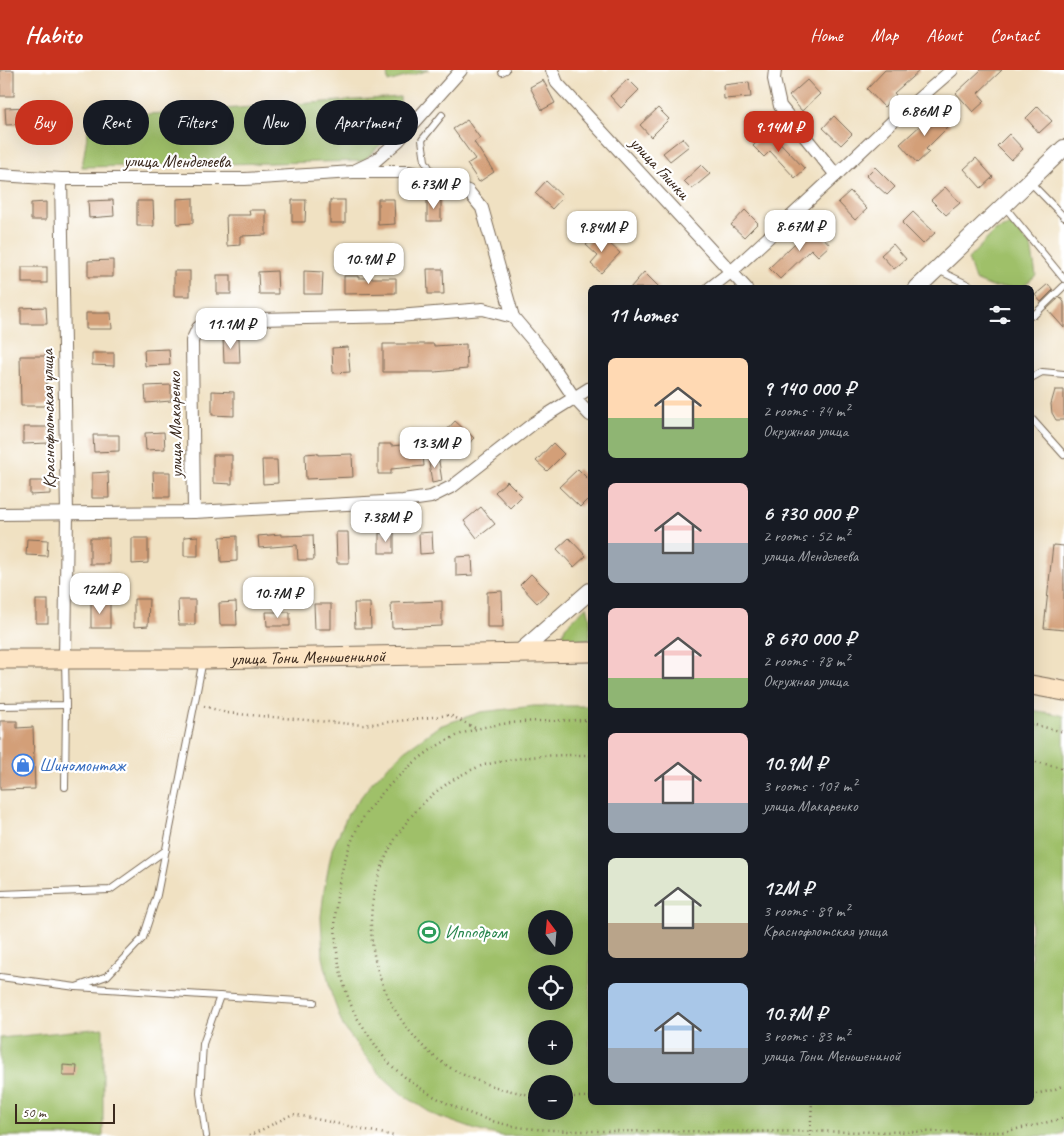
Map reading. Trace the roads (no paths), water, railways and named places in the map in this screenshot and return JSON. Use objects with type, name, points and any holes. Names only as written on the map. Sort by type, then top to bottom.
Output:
[{"type":"main road","name":"улица Тони Меньшениной","points":[[0,659],[204,659],[588,652]]},
{"type":"main road","points":[[1034,686],[1064,691]]},
{"type":"street","name":"улица Менделеева","points":[[353,172],[375,161],[398,141],[461,70]]},
{"type":"street","name":"улица Глинки","points":[[552,70],[557,83],[744,285]]},
{"type":"street","points":[[775,70],[774,79],[780,106],[836,175]]},
{"type":"street","points":[[714,285],[732,271],[894,120],[951,70]]},
{"type":"street","points":[[919,285],[1064,148]]},
{"type":"street","name":"улица Менделеева","points":[[0,175],[61,179],[245,179],[353,172],[410,172],[436,178],[468,191],[482,208],[513,317]]},
{"type":"street","name":"Краснофлотская улица","points":[[61,179],[68,513],[65,659]]},
{"type":"street","name":"улица Макаренко","points":[[194,512],[192,341],[198,328],[209,320],[398,316],[483,309],[513,317]]},
{"type":"street","points":[[513,317],[546,356],[574,399],[588,412]]},
{"type":"street","points":[[0,514],[194,512],[394,501],[432,497],[453,486],[534,423],[588,389]]},
{"type":"street","points":[[518,654],[588,592]]},
{"type":"lane","points":[[436,178],[425,160],[422,140],[442,115]]},
{"type":"lane","points":[[1029,181],[1064,218]]},
{"type":"lane","points":[[1004,205],[1064,279]]},
{"type":"lane","points":[[937,269],[969,285]]},
{"type":"lane","points":[[1034,316],[1064,286]]},
{"type":"lane","points":[[1034,376],[1042,372],[1064,374]]},
{"type":"lane","points":[[1034,421],[1064,456]]},
{"type":"lane","points":[[65,659],[65,787]]},
{"type":"lane","points":[[76,987],[107,976],[143,938],[157,895],[204,659]]},
{"type":"lane","points":[[0,706],[66,705]]},
{"type":"lane","points":[[0,894],[110,890],[166,850]]},
{"type":"lane","points":[[0,977],[76,987],[314,1002]]},
{"type":"lane","points":[[206,1136],[200,1093],[203,1044],[220,996]]},
{"type":"place","name":"Шиномонтаж","points":[[23,765]]},
{"type":"place","name":"Ипподром","points":[[429,932]]}]
